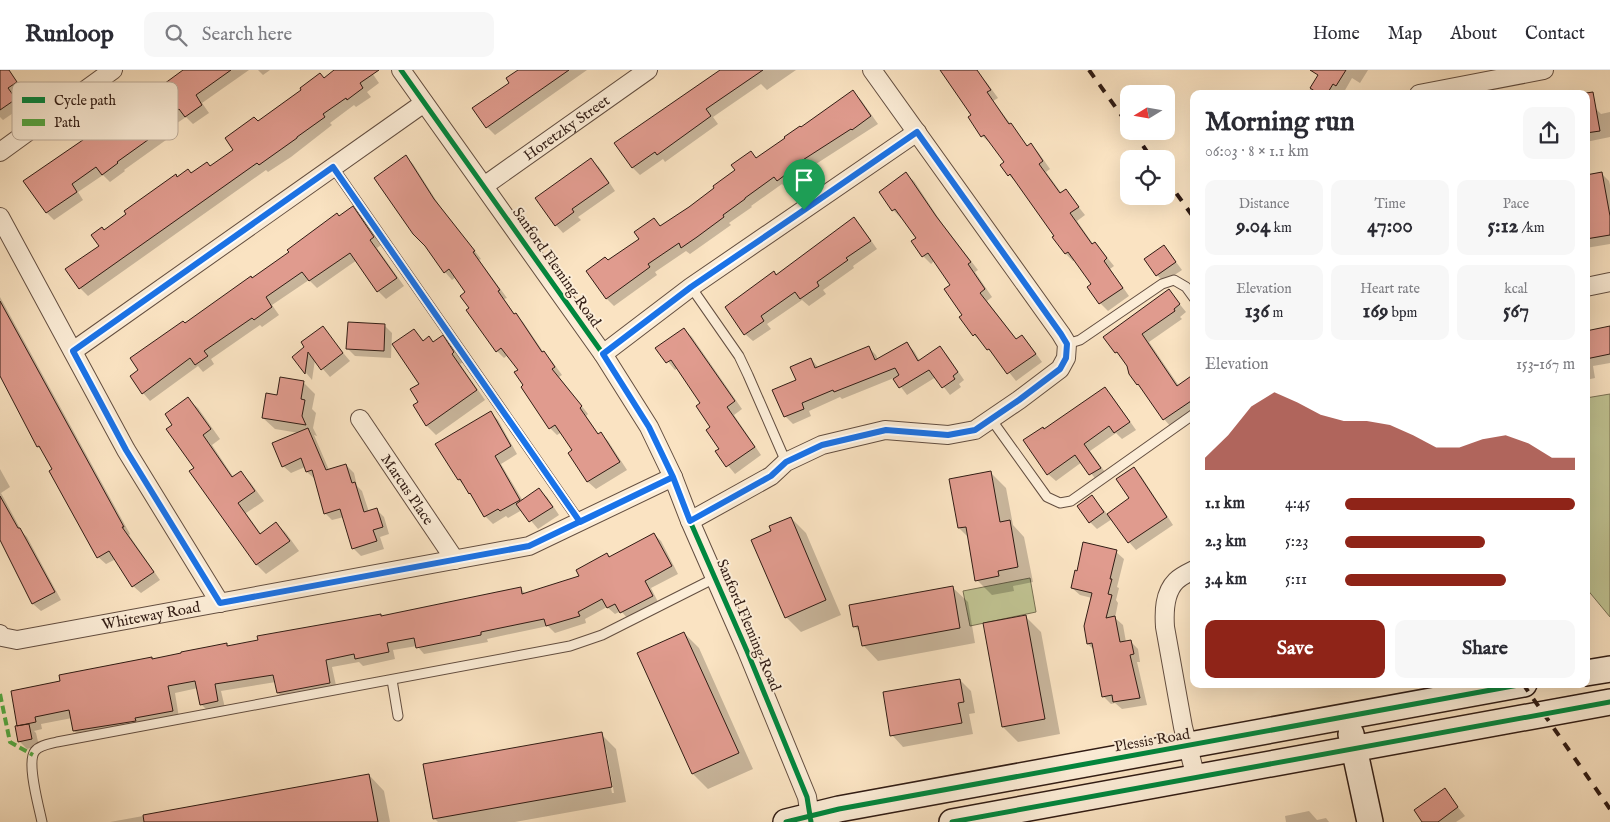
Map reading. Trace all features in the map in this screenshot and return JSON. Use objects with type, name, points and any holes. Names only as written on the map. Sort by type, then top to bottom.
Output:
[{"type":"main road","points":[[1590,672],[1610,669]]},
{"type":"main road","name":"Plessis Road","points":[[786,822],[810,820],[839,809],[1502,688]]},
{"type":"main road","points":[[952,822],[1610,702]]},
{"type":"main road","points":[[1347,716],[1370,822]]},
{"type":"street","points":[[96,82],[113,70]]},
{"type":"street","name":"Sanford Fleming Road","points":[[401,70],[603,354],[649,427],[673,477],[690,521],[747,651],[806,797],[810,820]]},
{"type":"street","name":"Horetzky Street","points":[[484,186],[648,70]]},
{"type":"street","points":[[690,521],[771,476],[786,462],[822,445],[886,430],[948,435],[975,430],[1060,369],[1066,358],[1067,344],[1056,326],[872,70]]},
{"type":"street","points":[[1439,90],[1544,70]]},
{"type":"street","points":[[73,351],[424,103]]},
{"type":"street","points":[[603,354],[691,287],[917,132]]},
{"type":"street","points":[[0,152],[17,140]]},
{"type":"street","points":[[0,217],[126,450],[220,603]]},
{"type":"street","points":[[1590,286],[1610,282]]},
{"type":"street","name":"Marcus Place","points":[[360,419],[454,560]]},
{"type":"street","name":"Whiteway Road","points":[[1,639],[17,640],[529,546],[673,477]]},
{"type":"street","points":[[1190,572],[1176,581],[1168,595],[1164,613],[1183,727],[1196,778]]},
{"type":"lane","points":[[333,167],[580,522]]},
{"type":"lane","points":[[1067,344],[1080,340],[1162,284],[1174,280],[1186,287],[1190,292]]},
{"type":"lane","points":[[691,287],[739,356],[786,462]]},
{"type":"lane","points":[[991,419],[1048,498],[1060,503],[1071,501],[1190,417]]},
{"type":"lane","points":[[42,822],[32,769],[33,755],[40,747],[570,646],[602,635],[715,578]]},
{"type":"lane","points":[[392,680],[398,716]]},
{"type":"green space","points":[[1610,394],[1610,617],[1590,593],[1590,397]]},
{"type":"green space","points":[[1030,578],[1036,612],[970,626],[963,591]]},
{"type":"building","points":[[0,70],[9,70],[17,82],[12,82],[12,85],[8,88],[12,94],[12,102],[0,110]]},
{"type":"building","points":[[183,70],[231,70],[196,95],[202,105],[185,117],[178,110],[178,82],[167,82]]},
{"type":"building","points":[[334,70],[379,70],[360,83],[363,88],[323,114],[325,117],[297,138],[259,165],[257,163],[79,289],[65,269],[99,246],[91,235],[102,227],[104,230],[126,214],[124,211],[176,174],[177,177],[188,169],[191,173],[207,162],[210,166],[233,150],[225,138],[254,117],[258,121],[301,90],[300,88],[320,73],[324,78]]},
{"type":"building","points":[[518,70],[569,70],[486,128],[472,108],[509,83],[506,78]]},
{"type":"building","points":[[720,70],[763,70],[706,109],[711,116],[657,155],[655,152],[632,168],[614,143]]},
{"type":"building","points":[[940,70],[977,70],[991,90],[987,92],[1027,146],[1031,143],[1043,161],[1039,164],[1060,193],[1066,189],[1079,207],[1070,213],[1092,244],[1095,242],[1107,258],[1104,261],[1123,288],[1099,304],[1087,287],[1091,284],[1068,252],[1065,254],[1052,237],[1054,236],[1010,174],[1008,176],[1000,165],[1004,162],[984,135],[981,137],[968,117],[971,115]]},
{"type":"building","points":[[1310,70],[1346,70],[1336,86],[1333,84],[1329,90],[1313,90],[1310,88],[1318,75]]},
{"type":"building","points":[[853,90],[871,116],[795,165],[796,167],[777,181],[774,177],[681,248],[679,243],[648,264],[650,267],[606,299],[586,271],[605,257],[608,260],[639,239],[634,232],[654,218],[660,226],[689,207],[735,170],[731,165],[751,151],[756,158]]},
{"type":"building","points":[[1590,92],[1593,92],[1600,131],[1590,132]]},
{"type":"building","points":[[83,140],[148,140],[102,175],[96,167],[72,184],[77,192],[46,213],[23,181]]},
{"type":"building","points":[[406,155],[434,199],[475,251],[473,252],[500,290],[498,291],[514,314],[516,313],[542,352],[544,351],[555,367],[552,369],[582,406],[580,408],[598,434],[601,432],[620,462],[587,482],[568,453],[572,450],[555,425],[549,429],[521,387],[523,385],[514,372],[518,370],[501,348],[496,352],[466,310],[469,308],[460,296],[465,292],[449,269],[444,273],[425,246],[413,234],[374,178]]},
{"type":"building","points":[[591,158],[609,183],[572,209],[574,212],[555,226],[535,198]]},
{"type":"building","points":[[906,172],[971,262],[968,264],[985,289],[980,293],[1016,339],[1022,335],[1036,354],[1007,374],[989,349],[987,350],[975,334],[973,336],[959,317],[962,315],[944,289],[950,285],[928,253],[922,257],[911,241],[916,238],[895,209],[892,211],[879,192]]},
{"type":"building","points":[[1602,172],[1610,216],[1610,235],[1590,238],[1590,174]]},
{"type":"building","points":[[353,206],[374,237],[370,240],[397,278],[377,292],[350,253],[309,281],[302,272],[266,297],[272,307],[254,320],[252,318],[204,351],[208,356],[195,365],[190,358],[142,394],[130,376],[138,370],[130,358],[183,321],[185,323],[251,276],[252,278],[289,252],[287,250],[337,213],[339,216]]},
{"type":"building","points":[[854,217],[871,241],[846,258],[848,260],[817,282],[819,286],[800,299],[795,292],[761,316],[764,321],[744,335],[725,307],[774,271],[776,275]]},
{"type":"building","points":[[1164,245],[1176,262],[1156,276],[1144,259]]},
{"type":"building","points":[[1169,289],[1180,304],[1174,309],[1175,311],[1142,334],[1177,386],[1190,377],[1190,402],[1163,420],[1129,374],[1127,366],[1117,352],[1115,353],[1103,337]]},
{"type":"building","points":[[0,301],[124,527],[122,527],[154,572],[132,587],[109,551],[97,558],[49,471],[52,469],[39,446],[37,447],[0,376]]},
{"type":"building","points":[[348,322],[385,324],[384,351],[346,349]]},
{"type":"building","points":[[323,326],[343,353],[321,370],[308,352],[305,374],[292,357],[304,347],[301,342]]},
{"type":"building","points":[[1610,326],[1610,354],[1590,358],[1590,330]]},
{"type":"building","points":[[684,328],[735,401],[727,407],[755,447],[726,467],[715,451],[719,449],[706,430],[710,427],[696,406],[700,403],[671,360],[666,363],[655,348]]},
{"type":"building","points":[[414,329],[423,341],[429,336],[433,342],[443,335],[454,352],[452,354],[477,390],[426,426],[413,405],[418,402],[410,389],[419,384],[392,344]]},
{"type":"building","points":[[907,342],[918,361],[940,346],[958,372],[953,376],[955,379],[942,388],[929,370],[899,388],[893,379],[899,375],[895,368],[802,403],[804,409],[784,417],[772,390],[796,380],[790,367],[811,358],[815,368],[869,346],[875,360]]},
{"type":"building","points":[[280,377],[304,381],[301,399],[305,400],[302,416],[306,425],[262,418],[266,393],[277,395]]},
{"type":"building","points":[[1105,387],[1130,422],[1114,433],[1109,426],[1084,444],[1101,468],[1089,475],[1075,455],[1047,475],[1023,440],[1043,427],[1044,429]]},
{"type":"building","points":[[188,397],[211,429],[203,435],[232,477],[241,471],[255,491],[238,503],[260,534],[276,522],[290,541],[256,565],[189,471],[194,468],[166,429],[172,425],[165,414]]},
{"type":"building","points":[[491,411],[511,446],[495,456],[520,500],[484,517],[470,493],[460,479],[458,480],[435,444]]},
{"type":"building","points":[[308,428],[326,470],[346,464],[352,483],[355,482],[364,512],[377,508],[383,527],[373,530],[377,541],[352,549],[340,509],[324,514],[312,470],[306,472],[301,458],[282,467],[272,443]]},
{"type":"building","points":[[1134,467],[1167,517],[1128,543],[1107,514],[1129,498],[1116,479]]},
{"type":"building","points":[[991,471],[1000,522],[1010,520],[1018,567],[998,571],[999,576],[975,581],[966,527],[958,528],[949,479]]},
{"type":"building","points":[[539,488],[553,507],[529,522],[516,504]]},
{"type":"building","points":[[1092,495],[1104,512],[1089,523],[1077,506]]},
{"type":"building","points":[[0,496],[55,592],[32,604],[0,540]]},
{"type":"building","points":[[791,517],[826,600],[785,618],[751,540],[771,531],[769,526]]},
{"type":"building","points":[[654,533],[672,566],[645,581],[653,596],[620,613],[615,604],[607,608],[602,599],[578,612],[580,616],[546,626],[544,619],[481,632],[481,635],[416,648],[414,638],[387,643],[389,652],[355,659],[354,654],[326,660],[330,683],[277,693],[273,675],[215,684],[218,701],[200,705],[195,681],[168,686],[173,711],[135,718],[136,721],[73,731],[69,710],[35,717],[36,722],[17,726],[11,691],[60,681],[59,675],[152,657],[152,659],[227,643],[227,646],[258,640],[257,636],[381,614],[381,616],[521,587],[522,594],[579,576],[576,570],[607,553],[609,557]]},
{"type":"building","points":[[1083,542],[1117,550],[1110,579],[1112,579],[1108,594],[1112,595],[1106,618],[1115,616],[1120,642],[1131,640],[1134,654],[1130,655],[1140,698],[1113,702],[1112,695],[1102,697],[1092,643],[1087,644],[1084,626],[1092,593],[1071,588],[1075,570],[1077,571]]},
{"type":"building","points":[[953,586],[960,628],[862,646],[858,626],[853,627],[849,605]]},
{"type":"building","points":[[1026,615],[1045,719],[1002,727],[983,623]]},
{"type":"building","points":[[684,632],[739,753],[692,774],[637,653]]},
{"type":"building","points":[[960,679],[964,702],[958,703],[962,723],[890,736],[883,692]]},
{"type":"building","points":[[29,724],[32,739],[18,742],[15,726]]},
{"type":"building","points":[[602,732],[612,787],[433,819],[423,764]]},
{"type":"building","points":[[369,774],[378,822],[144,822],[143,815]]},
{"type":"building","points":[[1445,788],[1458,807],[1438,822],[1422,822],[1414,810]]},
{"type":"railway","points":[[1089,70],[1120,113]]},
{"type":"railway","points":[[1139,140],[1146,150]]},
{"type":"railway","points":[[1175,192],[1190,212]]},
{"type":"railway","points":[[1526,688],[1610,809]]},
{"type":"marked path","points":[[0,694],[10,742],[33,755]]},
{"type":"cycle path","points":[[401,70],[603,354],[649,427],[673,477],[807,797],[811,822]]},
{"type":"cycle path","points":[[786,822],[839,809],[1502,688]]},
{"type":"cycle path","points":[[952,822],[1610,702]]},
{"type":"route","points":[[804,210],[691,287],[603,354],[649,427],[673,477],[580,522],[333,167],[73,351],[126,450],[220,603],[529,546],[627,500],[673,477],[690,521],[771,476],[786,462],[822,445],[886,430],[948,435],[975,430],[1060,369],[1066,358],[1067,344],[1061,334],[917,132],[804,210]]}]
